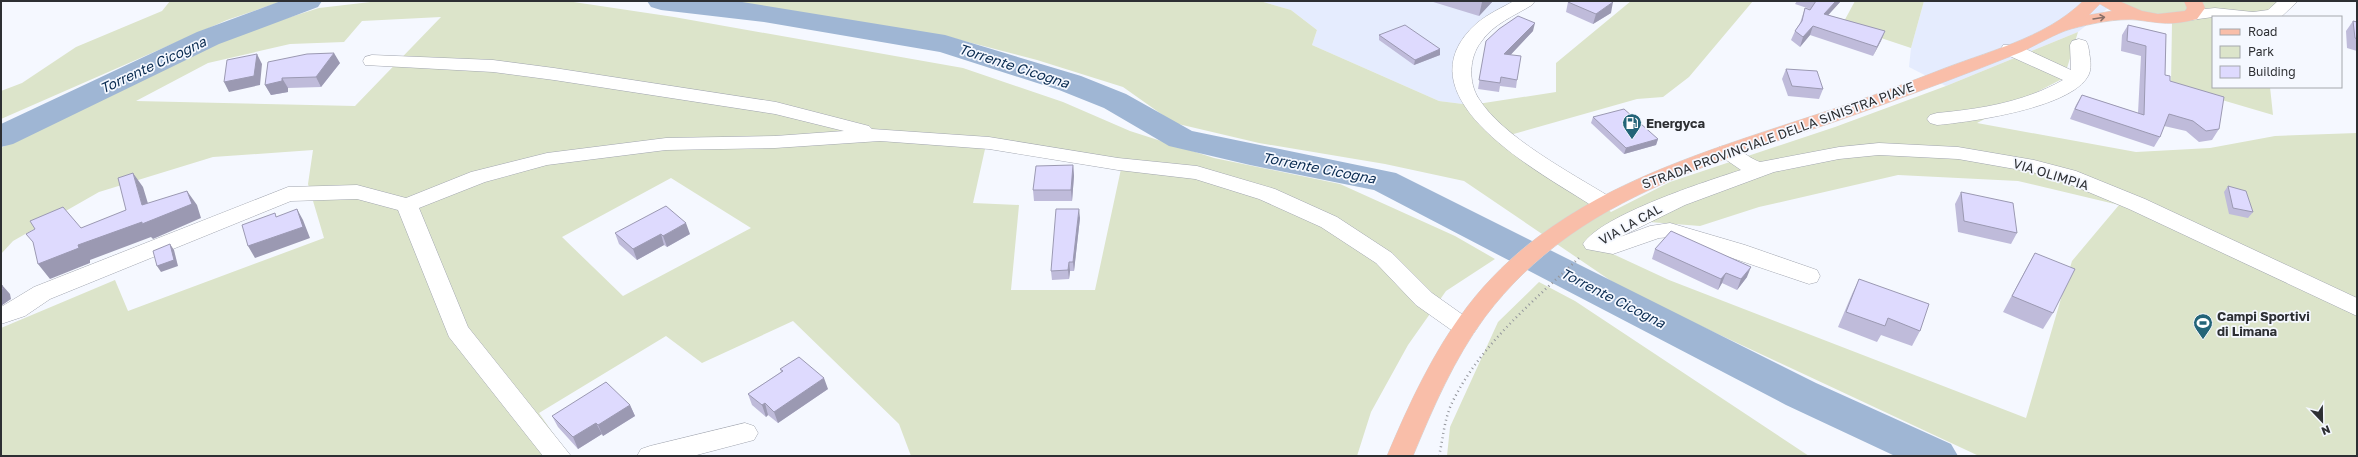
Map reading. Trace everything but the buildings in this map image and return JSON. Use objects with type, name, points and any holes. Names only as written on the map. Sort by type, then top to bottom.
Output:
[{"type":"main road","points":[[2061,26],[2093,1]]},
{"type":"main road","points":[[2106,1],[2140,15],[2170,20],[2194,6]]},
{"type":"main road","points":[[2061,26],[2108,17],[2140,15]]},
{"type":"main road","name":"STRADA PROVINCIALE DELLA SINISTRA PIAVE","points":[[1400,456],[1412,428],[1443,366],[1465,328],[1490,294],[1519,264],[1559,230],[1602,202],[1653,177],[1830,116],[2010,49],[2061,26]]},
{"type":"street","points":[[1526,1],[1487,25],[1470,42],[1465,51],[1461,71],[1467,98],[1484,118],[1515,144],[1602,202]]},
{"type":"street","points":[[2262,16],[2274,14],[2289,1]]},
{"type":"street","points":[[2194,6],[2215,13],[2238,16]]},
{"type":"street","points":[[1937,119],[1986,115],[2014,108],[2048,95],[2076,79],[2080,72],[2079,45]]},
{"type":"street","points":[[2010,49],[2076,79]]},
{"type":"street","points":[[372,61],[493,66],[669,91],[776,108],[880,135]]},
{"type":"street","points":[[1,316],[16,310],[42,293],[288,194],[357,192],[407,205],[478,177],[548,159],[666,144],[775,142],[880,135],[989,143],[1118,164],[1198,173],[1267,194],[1329,222],[1384,258],[1424,299],[1465,328]]},
{"type":"street","name":"VIA OLIMPIA","points":[[1726,151],[1747,165],[1767,169],[1839,153],[1879,149],[1958,153],[2034,166],[2069,176],[2137,204],[2357,308]]},
{"type":"street","name":"VIA LA CAL","points":[[1767,169],[1652,210],[1613,230],[1594,244],[1602,247],[1617,247],[1638,238],[1667,230],[1734,248],[1809,276]]},
{"type":"street","points":[[407,205],[457,331],[558,456]]},
{"type":"street","points":[[1393,456],[1412,428]]},
{"type":"street","points":[[1410,456],[1412,428]]},
{"type":"street","points":[[650,456],[745,433]]},
{"type":"path","points":[[1439,456],[1450,406],[1476,363],[1521,314],[1584,253]]},
{"type":"shaded area","points":[[1260,1],[1515,1],[1471,47],[1471,105],[1439,101],[1312,45],[1317,30],[1291,10]]},
{"type":"shaded area","points":[[1924,1],[2123,1],[2108,8],[2078,32],[1946,86],[1909,67],[1911,48]]},
{"type":"green space","points":[[170,1],[283,1],[227,20],[1,119],[1,91],[22,83],[76,47],[162,11]]},
{"type":"green space","points":[[379,1],[567,1],[674,17],[963,68],[1063,102],[1130,131],[1214,158],[1340,184],[1455,236],[1495,259],[1446,291],[1408,345],[1371,412],[1357,456],[911,456],[899,424],[793,321],[702,363],[666,336],[539,413],[569,456],[1,456],[1,328],[115,280],[128,311],[324,238],[308,184],[313,150],[213,157],[99,192],[13,241],[1,254],[1,148],[85,104],[197,52],[265,25],[319,8]],"holes":[[[441,17],[355,106],[136,101],[208,63],[290,44],[344,42],[362,21]],[[987,140],[1121,169],[1095,290],[1011,290],[1019,205],[973,203]],[[671,178],[751,228],[623,296],[562,237]]]},
{"type":"green space","points":[[726,1],[1260,1],[1291,10],[1317,30],[1312,45],[1439,101],[1471,105],[1556,92],[1556,63],[1631,1],[1753,1],[1689,77],[1663,97],[1637,99],[1510,135],[1611,212],[1670,182],[1835,127],[1946,86],[2078,32],[2064,78],[1977,123],[2136,152],[2210,148],[2275,136],[2357,133],[2357,456],[1979,456],[1626,291],[1464,181],[1385,164],[1259,143],[1174,123],[1123,87],[1037,60],[945,36]],"holes":[[[1898,175],[2018,181],[2119,205],[2072,261],[2026,418],[1669,280],[1587,242],[1624,220],[1700,226],[1759,207]]]},
{"type":"green space","points":[[1855,1],[1924,1],[1911,48],[1842,25]]},
{"type":"green space","points":[[2120,1],[2282,1],[2269,16],[2212,16],[2212,88],[2270,88],[2273,115],[2171,85],[2172,23],[2108,8]]},
{"type":"green space","points":[[1539,282],[1575,301],[1809,456],[1447,456],[1450,427],[1498,322]]},
{"type":"waterway","name":"Torrente Cicogna","points":[[1,137],[208,38],[308,1]]},
{"type":"waterway","name":"Torrente Cicogna","points":[[661,1],[764,13],[945,44],[1070,83],[1115,101],[1181,139],[1250,155],[1384,181],[1801,394],[1936,456]]},
{"type":"place","name":"Energyca","points":[[1632,140]]},
{"type":"place","name":"Campi Sportivi di Limana","points":[[2203,340]]}]
